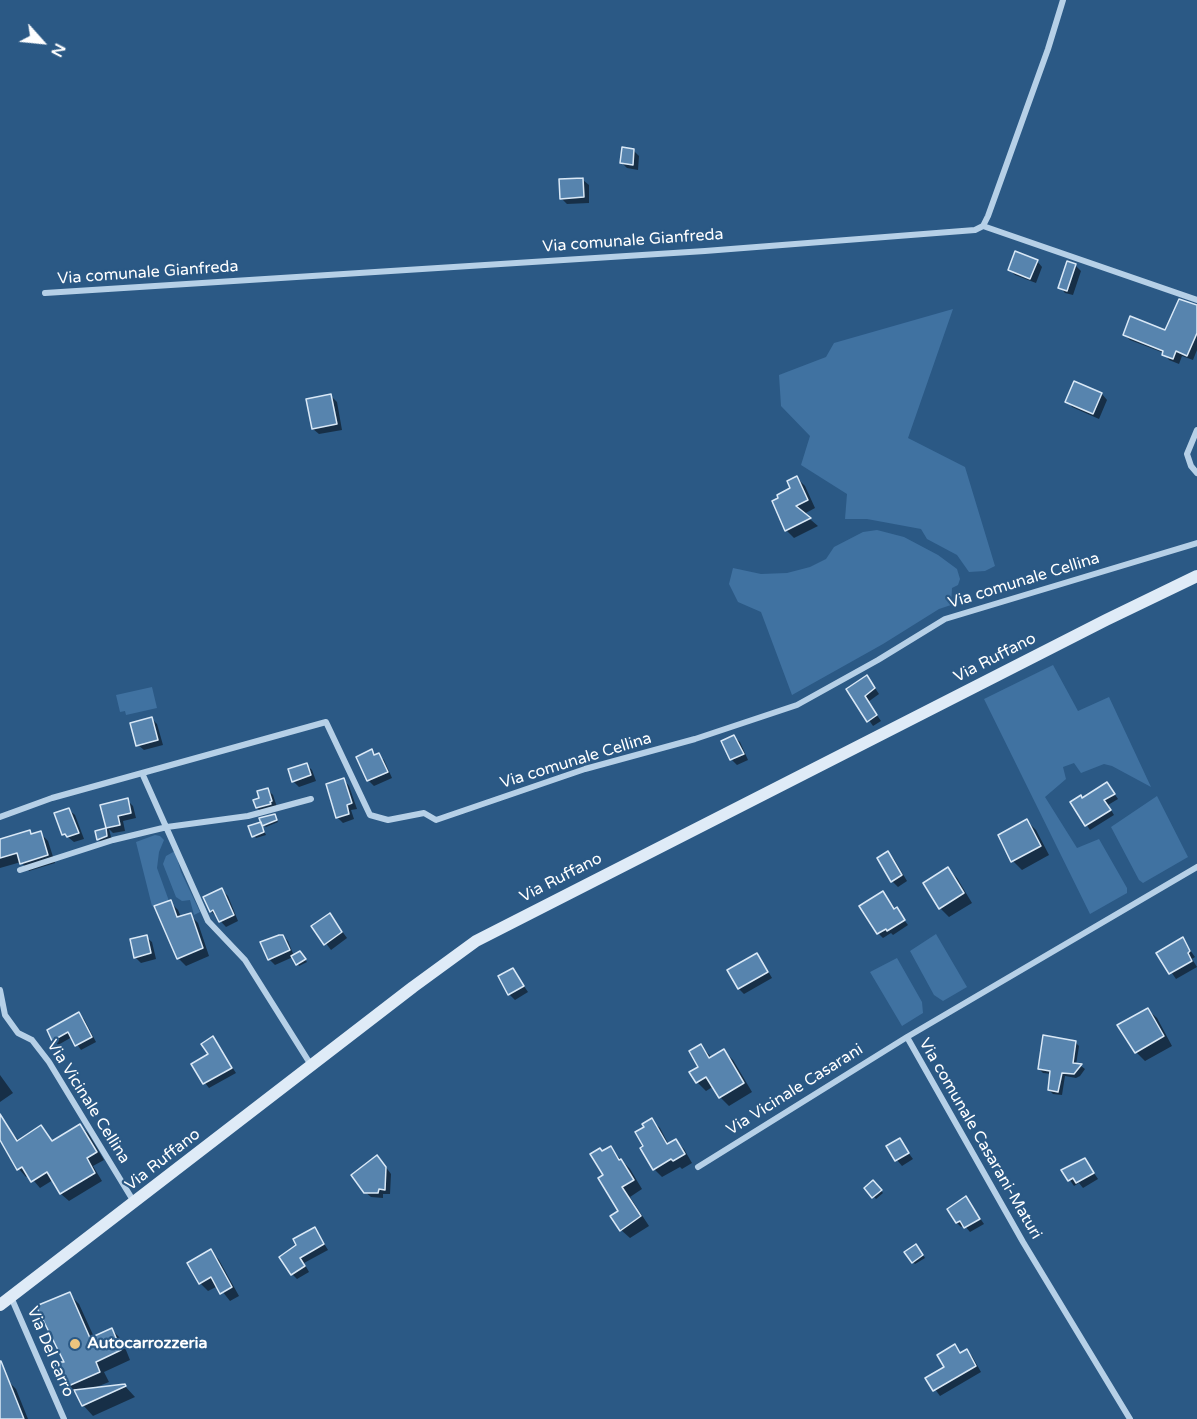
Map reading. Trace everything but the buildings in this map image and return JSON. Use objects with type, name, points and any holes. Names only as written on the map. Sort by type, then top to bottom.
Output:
[{"type":"street","points":[[1063,0],[1048,49],[983,226],[1197,300]]},
{"type":"street","name":"Via comunale Gianfreda","points":[[45,293],[705,250],[975,230],[983,226]]},
{"type":"street","points":[[1197,430],[1187,454],[1191,466],[1197,473]]},
{"type":"street","name":"Via comunale Cellina","points":[[0,817],[52,798],[326,722],[370,815],[388,820],[424,813],[436,820],[585,769],[695,739],[797,705],[878,660],[945,618],[1197,543]]},
{"type":"street","name":"Via Ruffano","points":[[0,1305],[476,941],[1106,620],[1197,576]]},
{"type":"street","points":[[142,773],[208,921],[250,966],[311,1066]]},
{"type":"street","points":[[20,870],[113,840],[167,827],[248,816],[311,799]]},
{"type":"street","name":"Via comunale Casarani-Maturi","points":[[1130,1419],[1023,1242],[907,1037],[1197,867]]},
{"type":"street","name":"Via Vicinale Cellina","points":[[0,990],[5,1015],[18,1033],[32,1040],[49,1062],[134,1202]]},
{"type":"street","name":"Via Vicinale Casarani","points":[[698,1167],[907,1037]]},
{"type":"street","name":"Via Del carro","points":[[11,1297],[64,1419]]},
{"type":"shaded area","points":[[953,309],[908,438],[965,467],[995,566],[985,571],[969,572],[957,555],[927,539],[921,529],[867,519],[845,519],[847,494],[801,465],[810,436],[781,406],[779,375],[826,357],[834,343]]},
{"type":"shaded area","points":[[877,530],[904,537],[938,555],[957,569],[960,579],[958,585],[952,588],[951,605],[939,609],[883,644],[792,695],[761,612],[738,602],[729,584],[733,568],[761,574],[787,573],[810,567],[826,559],[834,547],[863,532]]},
{"type":"shaded area","points":[[1053,665],[1078,711],[1109,697],[1151,787],[1112,766],[1104,764],[1081,773],[1074,763],[1063,767],[1066,779],[1045,797],[1077,848],[1099,839],[1127,888],[1127,893],[1090,914],[984,699]]},
{"type":"shaded area","points":[[152,687],[157,708],[126,715],[125,711],[120,712],[116,695]]},
{"type":"shaded area","points":[[1157,796],[1188,857],[1143,883],[1139,880],[1111,827]]},
{"type":"shaded area","points":[[155,835],[164,840],[159,852],[157,868],[169,901],[152,906],[136,842]]},
{"type":"shaded area","points":[[175,851],[181,872],[200,912],[194,915],[190,900],[182,901],[176,897],[163,864],[166,856]]},
{"type":"shaded area","points":[[936,934],[967,987],[943,1001],[934,995],[910,951]]},
{"type":"shaded area","points":[[897,958],[922,1002],[923,1013],[902,1026],[870,972]]},
{"type":"place","name":"Autocarrozzeria","points":[[75,1344]]}]
